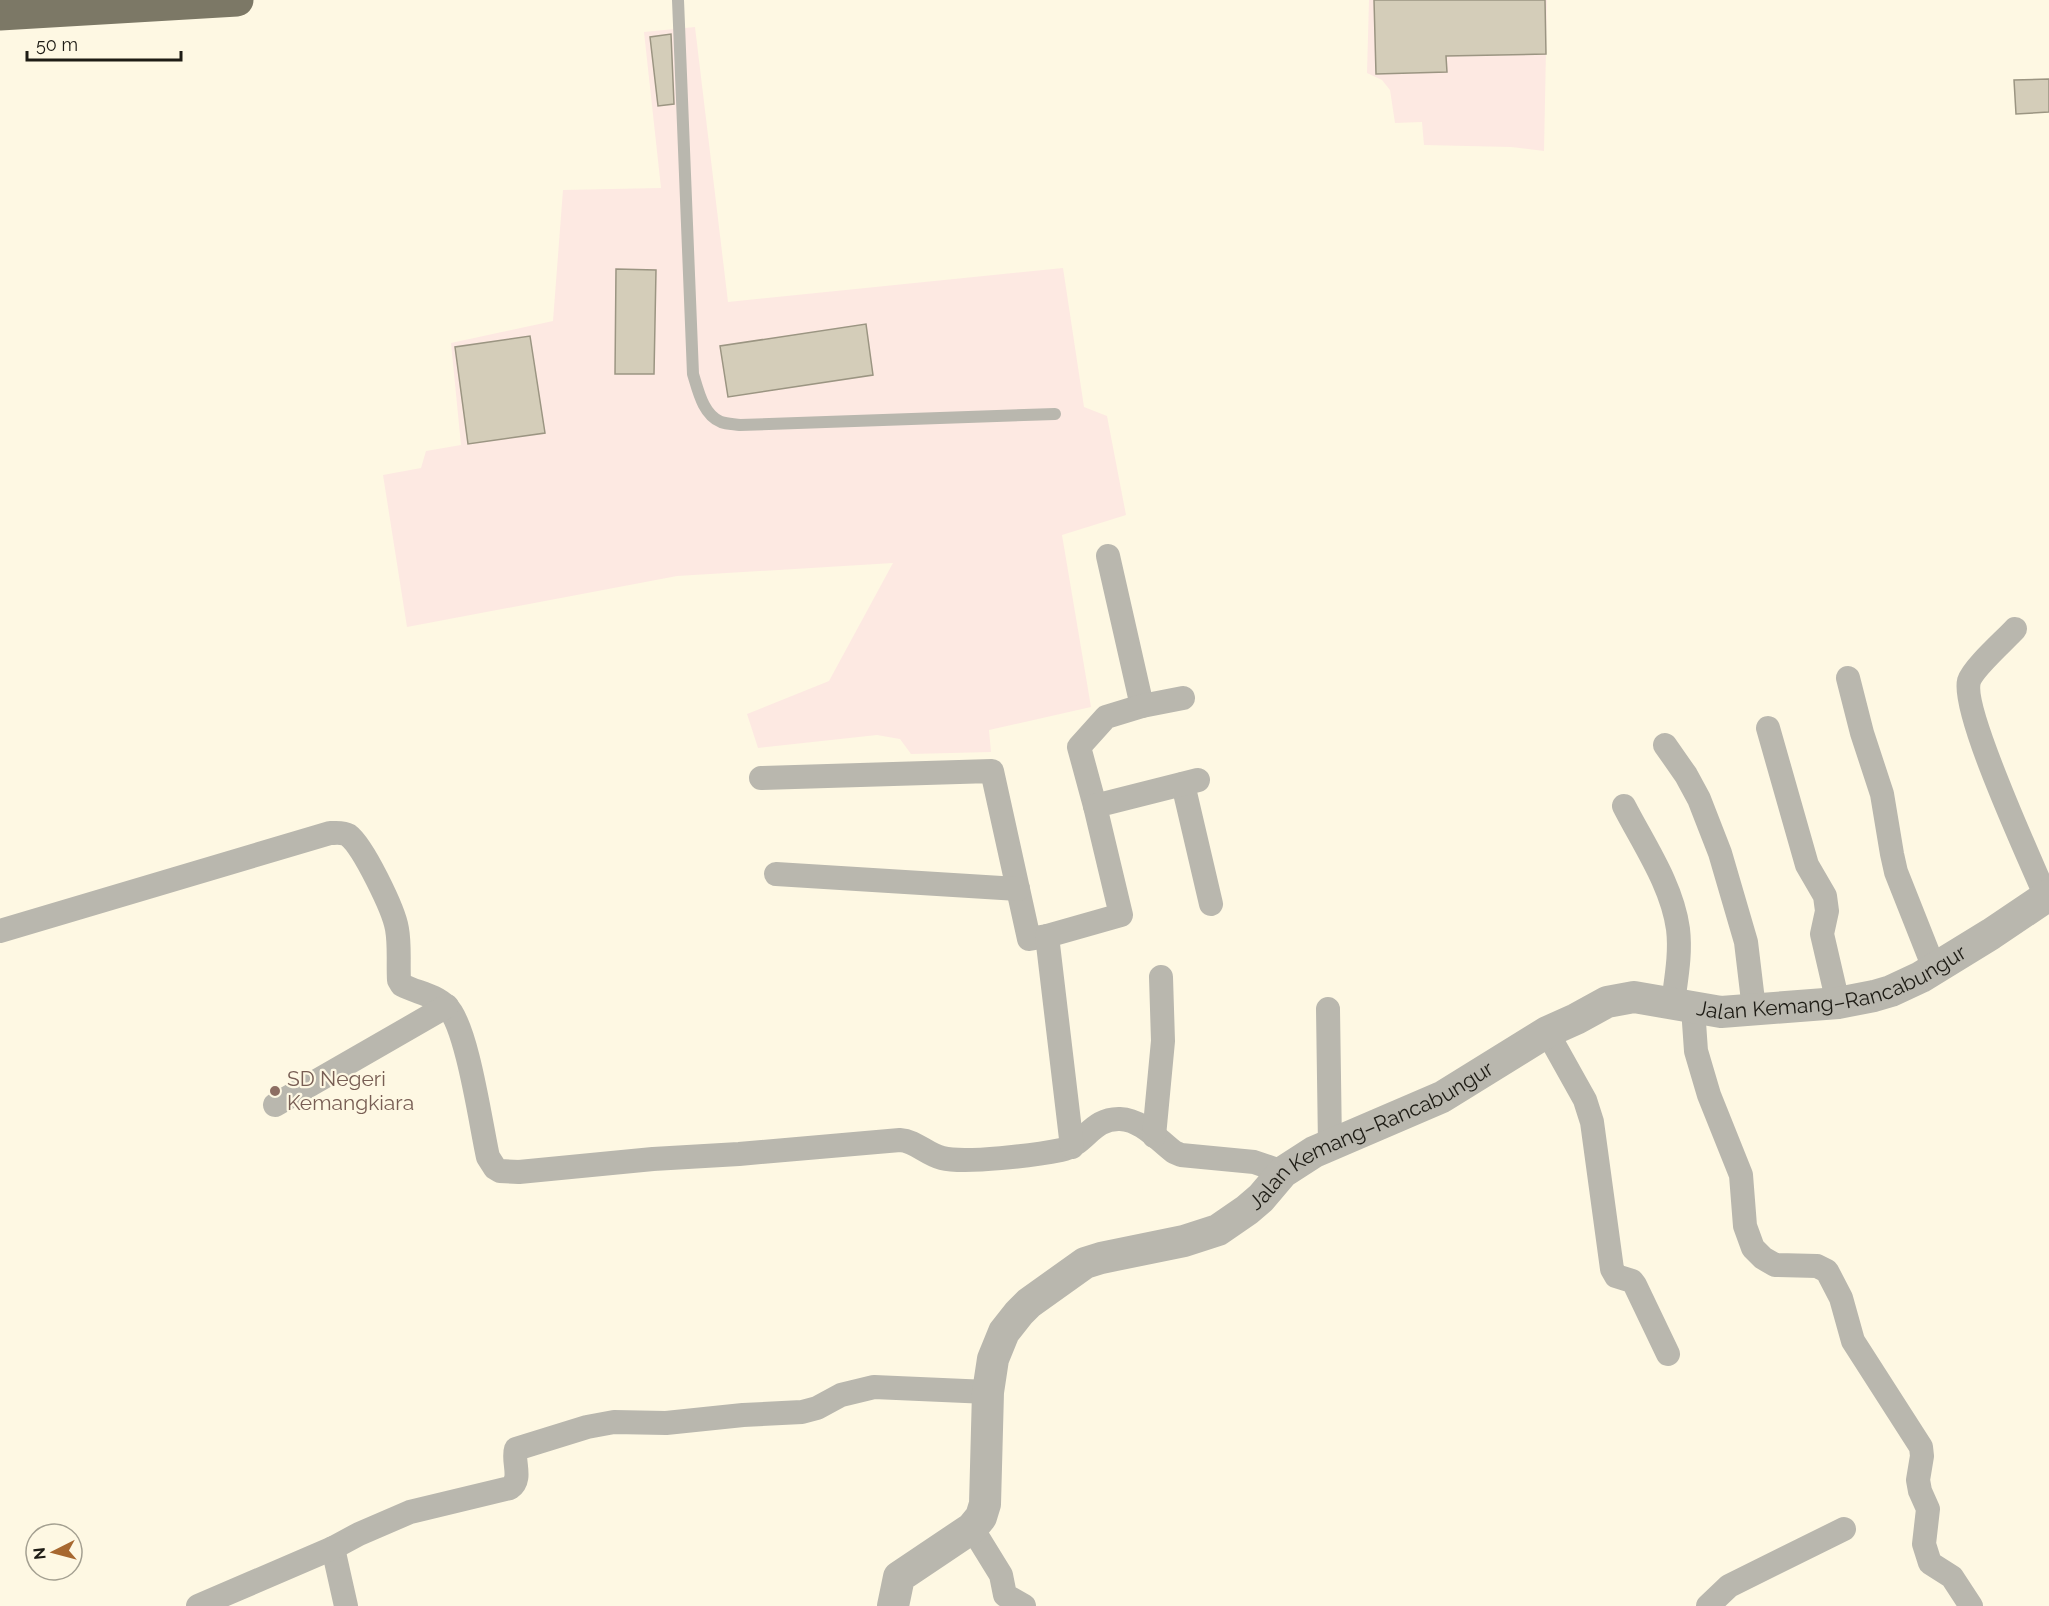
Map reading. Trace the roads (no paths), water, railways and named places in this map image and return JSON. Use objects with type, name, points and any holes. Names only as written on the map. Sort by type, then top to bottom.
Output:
[{"type":"highway","points":[[0,14],[237,0]]},
{"type":"street","points":[[1108,556],[1142,706]]},
{"type":"street","points":[[2015,629],[1974,672],[1969,682],[1971,701],[1991,766],[2048,896]]},
{"type":"street","points":[[1848,678],[1862,733],[1882,794],[1896,872],[1934,968]]},
{"type":"street","points":[[761,778],[992,771],[1029,939],[1047,936],[1121,915],[1079,747],[1106,717],[1142,706],[1183,698]]},
{"type":"street","points":[[1768,728],[1807,865],[1825,896],[1827,911],[1822,934],[1838,1003]]},
{"type":"street","points":[[1665,745],[1696,794],[1720,853],[1746,942],[1754,1009]]},
{"type":"street","points":[[1095,806],[1190,782],[1211,904]]},
{"type":"street","points":[[1624,806],[1667,890],[1674,911],[1679,944],[1683,1005],[1709,1095],[1741,1174],[1745,1226],[1753,1248],[1762,1258],[1775,1265],[1817,1266],[1827,1271],[1840,1298],[1853,1341],[1921,1447],[1922,1456],[1918,1480],[1928,1509],[1924,1544],[1930,1563],[1952,1577],[1971,1606]]},
{"type":"street","points":[[0,931],[330,833],[341,833],[347,835],[356,845],[394,914],[399,938],[399,980],[402,985],[429,995],[453,1012],[468,1058],[488,1157],[495,1168],[500,1171],[519,1172],[900,1140],[910,1142],[939,1157],[954,1159],[1004,1157],[1072,1147],[1096,1124],[1112,1119],[1136,1123],[1180,1155],[1246,1161],[1283,1172]]},
{"type":"street","points":[[776,874],[1018,889]]},
{"type":"street","name":"Jalan Kemang–Rancabungur","points":[[892,1606],[899,1577],[972,1528],[981,1517],[986,1504],[988,1392],[998,1344],[1010,1324],[1029,1303],[1085,1263],[1184,1241],[1218,1230],[1261,1198],[1283,1172],[1298,1161],[1442,1097],[1547,1032],[1615,999],[1634,997],[1721,1012],[1838,1003],[1890,991],[1991,934],[2048,896]]},
{"type":"street","points":[[1047,936],[1072,1147]]},
{"type":"street","points":[[1154,1136],[1163,1041],[1161,977]]},
{"type":"street","points":[[275,1106],[447,1006]]},
{"type":"street","points":[[1328,1010],[1330,1145]]},
{"type":"street","points":[[1547,1032],[1584,1100],[1592,1122],[1612,1269],[1616,1276],[1632,1281],[1635,1285],[1668,1354]]},
{"type":"street","points":[[198,1606],[410,1512],[510,1488],[515,1484],[516,1479],[514,1455],[516,1449],[587,1427],[614,1422],[666,1423],[802,1412],[817,1408],[841,1395],[874,1387],[988,1392]]},
{"type":"street","points":[[972,1528],[1001,1575],[1005,1595],[1024,1606]]},
{"type":"street","points":[[1708,1606],[1729,1586],[1844,1528]]},
{"type":"street","points":[[333,1548],[346,1606]]},
{"type":"lane","points":[[678,0],[693,374],[699,395],[708,411],[720,422],[740,425],[1055,414]]},
{"type":"place","name":"SD Negeri Kemangkiara","points":[[275,1091]]}]
